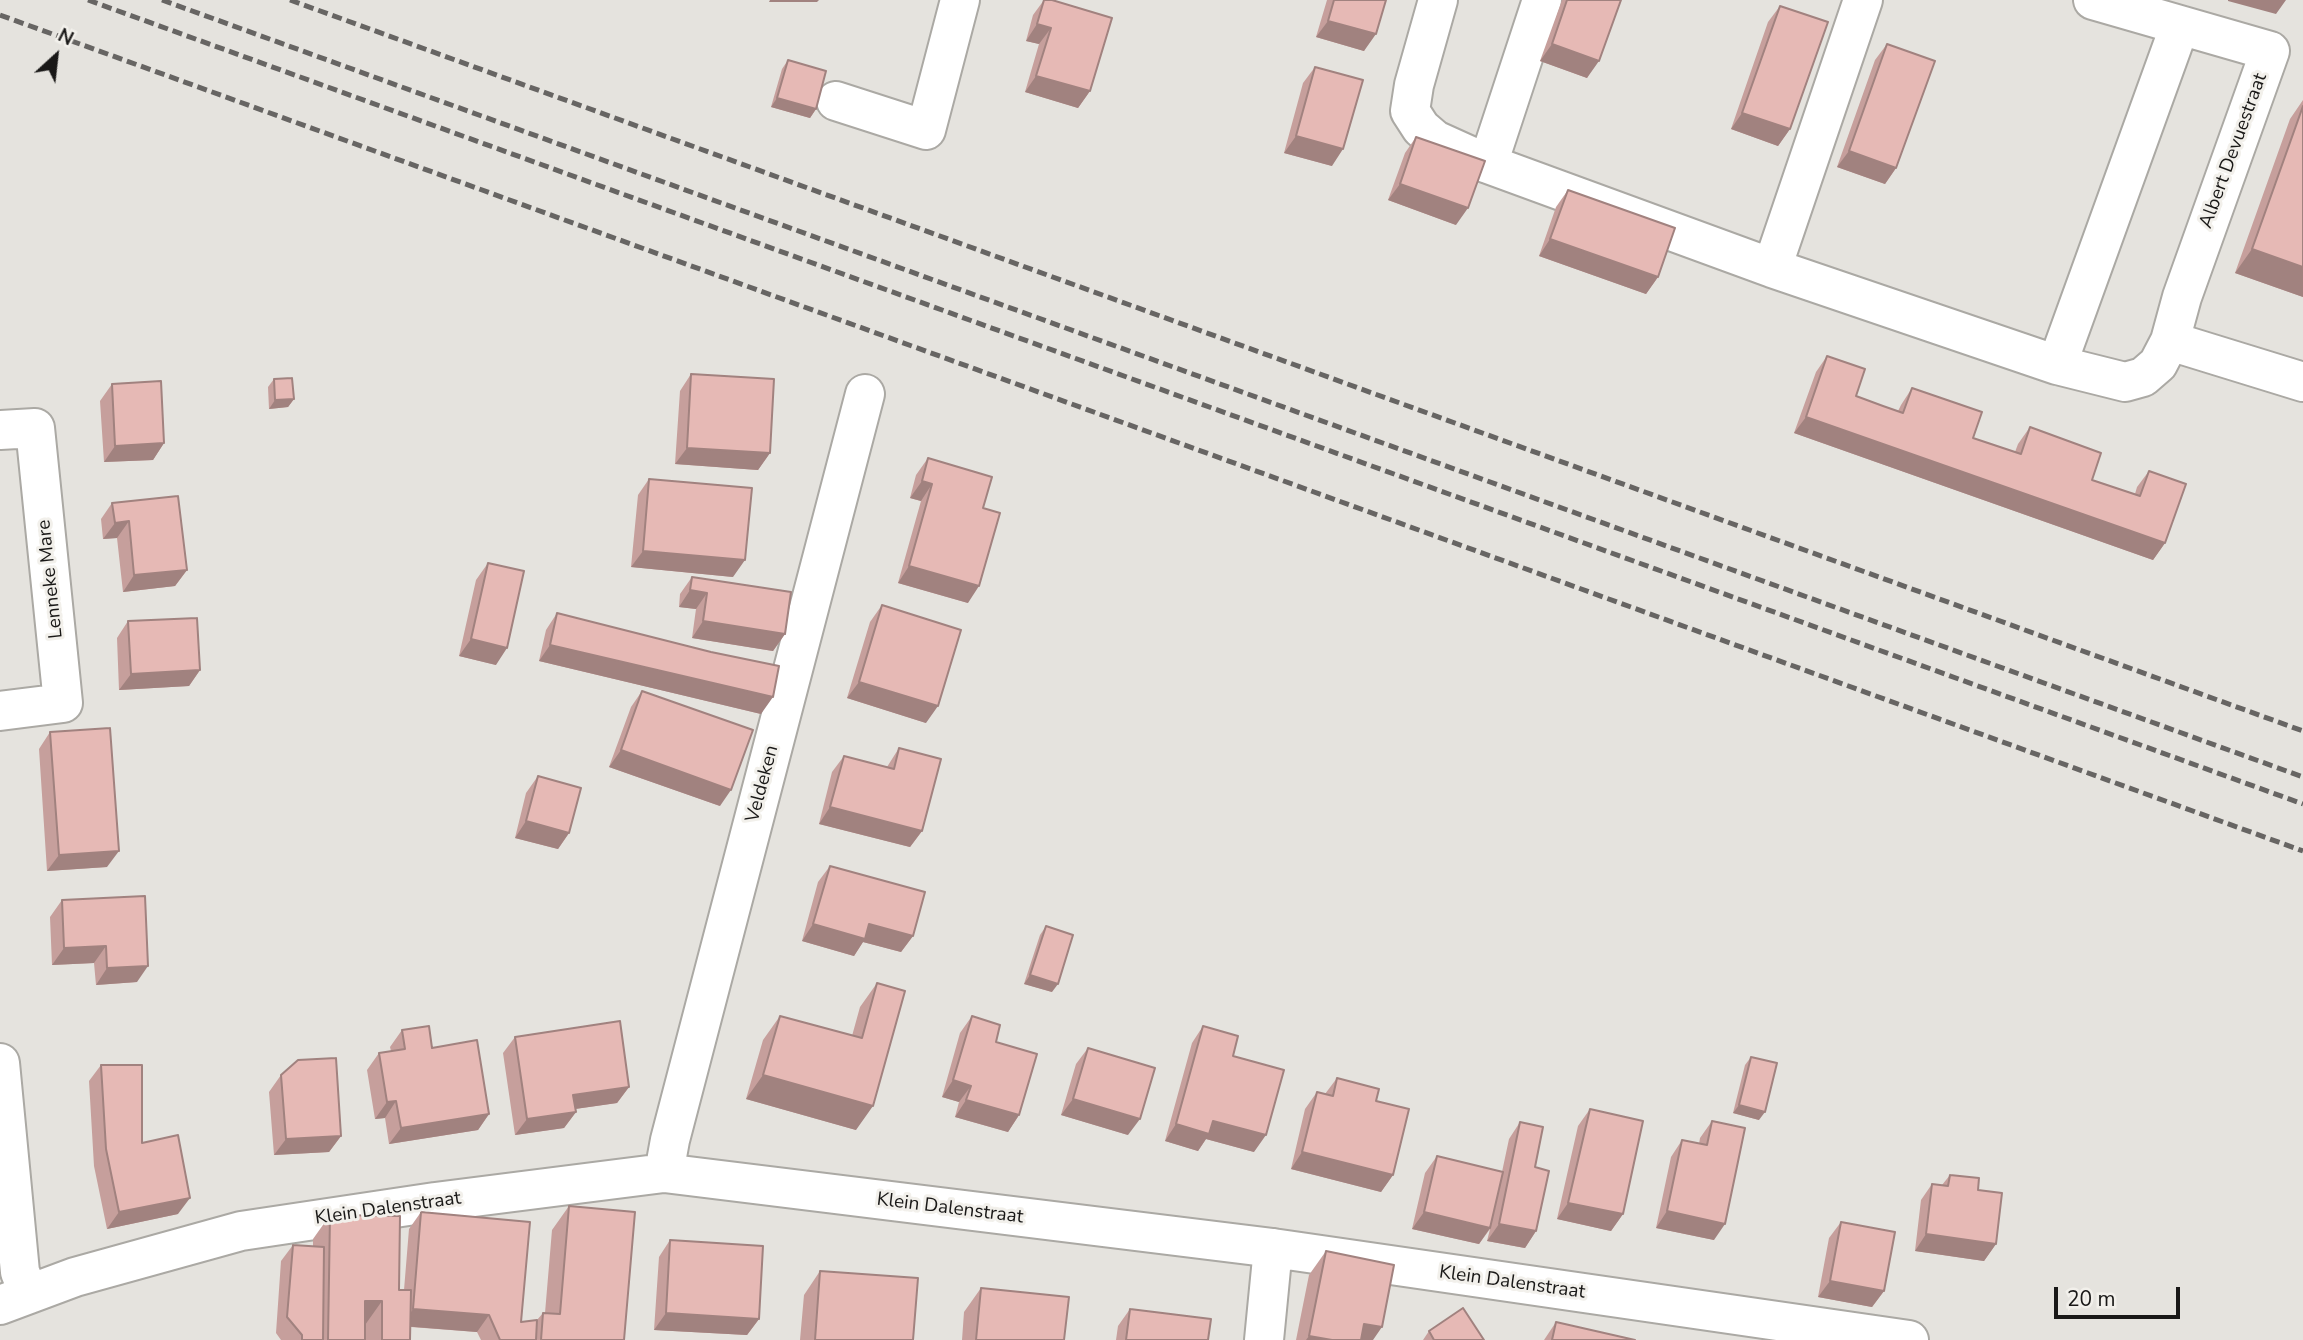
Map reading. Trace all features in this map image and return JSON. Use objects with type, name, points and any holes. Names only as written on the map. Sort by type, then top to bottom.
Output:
[{"type":"street","points":[[836,101],[926,130],[961,0]]},
{"type":"street","name":"Albert Devuestraat","points":[[1438,0],[1414,85],[1410,111],[1421,128],[1435,140],[1488,164],[1772,268],[2057,365],[2125,382],[2143,377],[2158,365],[2170,341],[2182,297],[2270,51],[2093,0]]},
{"type":"street","points":[[1488,164],[1542,0]]},
{"type":"street","points":[[1772,268],[1863,0]]},
{"type":"street","points":[[2057,365],[2180,26]]},
{"type":"street","points":[[2170,341],[2303,382]]},
{"type":"street","name":"Veldeken","points":[[664,1173],[670,1140],[865,394]]},
{"type":"street","name":"Lenneke Mare","points":[[0,430],[35,428],[63,703],[0,711]]},
{"type":"street","points":[[0,1063],[20,1272],[14,1300]]},
{"type":"street","name":"Klein Dalenstraat","points":[[14,1300],[75,1277],[241,1231],[435,1202],[664,1173],[1273,1248],[1909,1340]]},
{"type":"street","points":[[1264,1340],[1273,1248]]},
{"type":"building","points":[[1044,0],[1112,18],[1090,91],[1036,76],[1051,28],[1037,24]]},
{"type":"building","points":[[1334,0],[1386,0],[1376,34],[1328,21]]},
{"type":"building","points":[[1567,0],[1621,0],[1599,61],[1552,44]]},
{"type":"building","points":[[1780,6],[1828,22],[1790,129],[1742,113]]},
{"type":"building","points":[[1887,44],[1935,61],[1896,168],[1849,151]]},
{"type":"building","points":[[788,60],[826,71],[816,109],[777,98]]},
{"type":"building","points":[[1315,67],[1363,80],[1343,149],[1296,136]]},
{"type":"building","points":[[2303,106],[2303,267],[2252,249]]},
{"type":"building","points":[[1416,137],[1485,161],[1468,208],[1400,184]]},
{"type":"building","points":[[1568,190],[1675,228],[1658,277],[1550,239]]},
{"type":"building","points":[[1827,356],[1865,369],[1856,396],[1883,406],[1903,413],[1912,388],[1982,412],[1973,438],[2021,454],[2030,427],[2101,453],[2092,480],[2140,496],[2149,471],[2186,484],[2165,543],[1806,417]]},
{"type":"building","points":[[691,374],[774,379],[770,453],[687,448]]},
{"type":"building","points":[[292,378],[294,399],[275,400],[274,379]]},
{"type":"building","points":[[161,381],[164,443],[115,446],[112,384]]},
{"type":"building","points":[[928,458],[992,477],[983,508],[1000,513],[979,586],[909,566],[932,484],[922,481]]},
{"type":"building","points":[[649,479],[752,488],[745,560],[643,551]]},
{"type":"building","points":[[178,496],[187,570],[134,575],[129,521],[115,523],[112,503]]},
{"type":"building","points":[[488,563],[524,571],[507,648],[471,639]]},
{"type":"building","points":[[692,577],[791,592],[785,634],[703,621],[707,593],[690,590]]},
{"type":"building","points":[[882,605],[961,630],[938,706],[859,682]]},
{"type":"building","points":[[557,613],[711,652],[779,666],[773,697],[550,645]]},
{"type":"building","points":[[197,618],[200,670],[131,674],[128,621]]},
{"type":"building","points":[[642,691],[753,730],[731,790],[621,750]]},
{"type":"building","points":[[110,728],[119,851],[59,855],[50,732]]},
{"type":"building","points":[[899,748],[941,759],[922,831],[830,807],[844,756],[894,769]]},
{"type":"building","points":[[538,776],[581,788],[569,833],[526,821]]},
{"type":"building","points":[[830,866],[925,892],[913,936],[869,924],[865,939],[813,924]]},
{"type":"building","points":[[145,896],[148,966],[107,968],[106,946],[64,948],[62,900]]},
{"type":"building","points":[[1046,926],[1073,935],[1058,984],[1030,975]]},
{"type":"building","points":[[877,983],[905,991],[873,1106],[763,1075],[780,1016],[862,1038]]},
{"type":"building","points":[[972,1016],[1000,1025],[996,1042],[1037,1054],[1019,1115],[966,1100],[971,1086],[953,1080]]},
{"type":"building","points":[[620,1021],[629,1087],[573,1095],[576,1112],[527,1119],[515,1037]]},
{"type":"building","points":[[429,1026],[432,1048],[477,1040],[489,1114],[401,1128],[396,1101],[387,1102],[379,1053],[405,1049],[402,1030]]},
{"type":"building","points":[[1203,1026],[1238,1036],[1233,1056],[1284,1070],[1266,1135],[1213,1121],[1209,1134],[1176,1124]]},
{"type":"building","points":[[1088,1048],[1155,1068],[1140,1119],[1073,1099]]},
{"type":"building","points":[[1751,1057],[1777,1063],[1765,1112],[1739,1105]]},
{"type":"building","points":[[336,1058],[341,1136],[286,1139],[281,1075],[298,1060]]},
{"type":"building","points":[[101,1065],[142,1065],[142,1143],[178,1135],[190,1198],[119,1212],[106,1149]]},
{"type":"building","points":[[1337,1078],[1379,1089],[1376,1101],[1409,1109],[1393,1175],[1302,1152],[1317,1092],[1333,1096]]},
{"type":"building","points":[[1590,1109],[1643,1121],[1623,1214],[1568,1203]]},
{"type":"building","points":[[1712,1121],[1745,1128],[1725,1224],[1667,1211],[1682,1140],[1707,1145]]},
{"type":"building","points":[[1520,1122],[1543,1127],[1535,1167],[1549,1171],[1536,1231],[1499,1224]]},
{"type":"building","points":[[1437,1156],[1503,1172],[1490,1228],[1424,1212]]},
{"type":"building","points":[[1950,1175],[1979,1178],[1978,1190],[2002,1193],[1996,1244],[1926,1234],[1932,1184],[1948,1186]]},
{"type":"building","points":[[569,1206],[635,1212],[624,1340],[541,1340],[543,1313],[560,1314]]},
{"type":"building","points":[[421,1212],[530,1222],[521,1322],[537,1320],[536,1340],[500,1340],[489,1315],[413,1309]]},
{"type":"building","points":[[330,1215],[400,1216],[399,1290],[411,1290],[410,1340],[382,1340],[382,1301],[365,1301],[365,1340],[328,1340]]},
{"type":"building","points":[[1841,1222],[1895,1232],[1884,1291],[1830,1281]]},
{"type":"building","points":[[670,1240],[763,1246],[759,1319],[666,1313]]},
{"type":"building","points":[[293,1245],[324,1247],[323,1340],[302,1340],[302,1335],[287,1317]]},
{"type":"building","points":[[1326,1251],[1394,1265],[1382,1327],[1364,1324],[1361,1340],[1332,1340],[1309,1336]]},
{"type":"building","points":[[820,1271],[918,1278],[913,1340],[815,1340]]},
{"type":"building","points":[[981,1288],[1069,1297],[1064,1340],[976,1340]]},
{"type":"building","points":[[1463,1308],[1484,1340],[1434,1340],[1429,1331]]},
{"type":"building","points":[[1130,1309],[1211,1319],[1208,1340],[1126,1340]]},
{"type":"building","points":[[1556,1322],[1635,1340],[1552,1340]]},
{"type":"railway","points":[[88,0],[2303,804]]},
{"type":"railway","points":[[162,0],[2303,777]]},
{"type":"railway","points":[[290,0],[2303,731]]},
{"type":"railway","points":[[0,15],[2303,851]]}]
